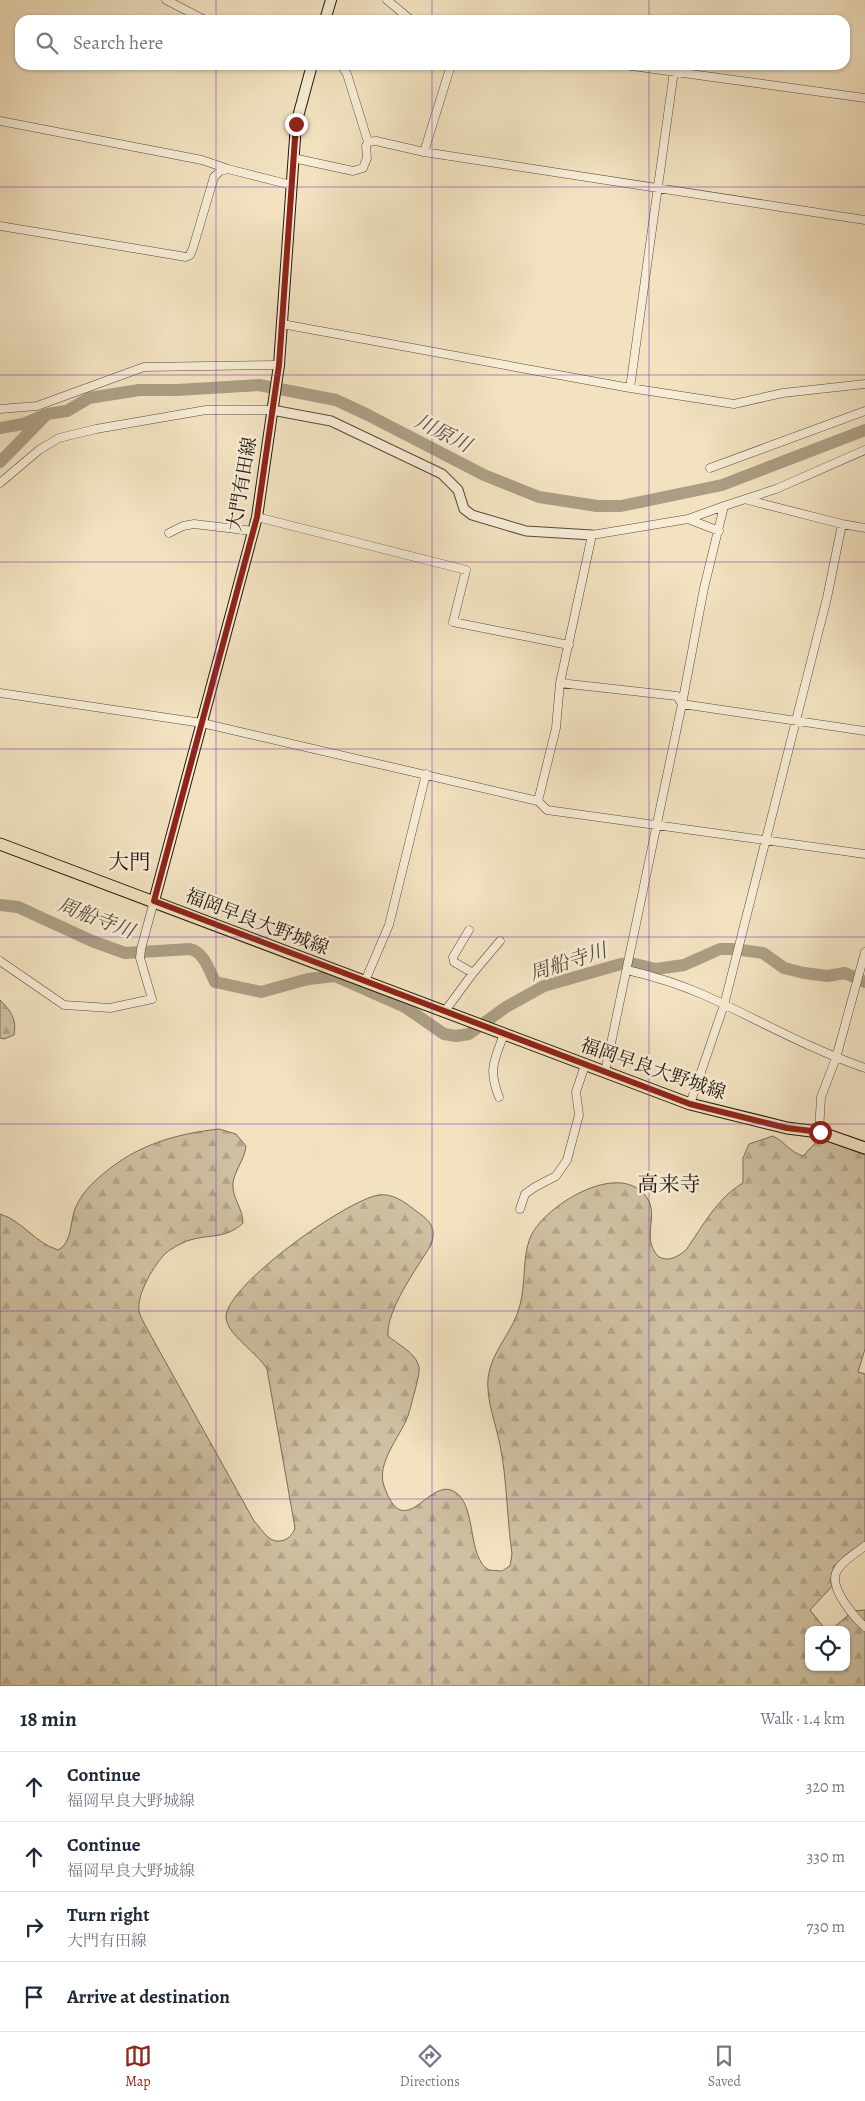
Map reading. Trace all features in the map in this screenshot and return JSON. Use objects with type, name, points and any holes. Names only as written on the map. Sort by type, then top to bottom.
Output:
[{"type":"main road","points":[[326,15],[331,0]]},
{"type":"main road","name":"大門有田線","points":[[154,901],[257,517],[276,375],[279,365],[291,185],[299,108],[310,70]]},
{"type":"main road","name":"福岡早良大野城線","points":[[0,844],[690,1104],[787,1128],[820,1132],[865,1148]]},
{"type":"street","points":[[166,0],[195,15]]},
{"type":"street","points":[[387,0],[405,15]]},
{"type":"street","points":[[294,158],[353,171],[359,170],[366,163],[366,146],[368,142],[344,70]]},
{"type":"street","points":[[424,152],[449,70]]},
{"type":"street","points":[[666,70],[865,98]]},
{"type":"street","points":[[630,388],[674,71]]},
{"type":"street","points":[[0,121],[202,160],[228,170],[291,185]]},
{"type":"street","points":[[368,142],[376,141],[424,152],[865,220]]},
{"type":"street","points":[[0,226],[186,257],[190,255],[193,248],[214,177],[220,171],[228,170]]},
{"type":"street","points":[[282,324],[630,388],[734,404],[783,393],[865,384]]},
{"type":"street","points":[[0,408],[37,406],[144,367],[279,365]]},
{"type":"street","points":[[0,483],[39,450],[59,438],[96,429],[206,410],[273,406],[331,422],[442,474],[458,490],[464,509],[472,515],[526,531],[592,535],[688,519],[776,489],[865,450]]},
{"type":"street","points":[[710,468],[865,411]]},
{"type":"street","points":[[747,499],[842,524],[865,528]]},
{"type":"street","points":[[605,1072],[657,827],[704,588],[724,506]]},
{"type":"street","points":[[257,517],[466,570],[453,622],[569,645]]},
{"type":"street","points":[[688,519],[719,531]]},
{"type":"street","points":[[169,533],[183,526],[194,524],[253,531]]},
{"type":"street","points":[[690,1104],[724,1005],[827,598],[842,524]]},
{"type":"street","points":[[538,801],[556,728],[560,683],[592,535]]},
{"type":"street","points":[[560,683],[677,696],[682,704],[865,731]]},
{"type":"street","points":[[0,693],[202,723],[538,801],[546,810],[657,827],[865,854]]},
{"type":"street","points":[[365,981],[389,925],[426,774]]},
{"type":"street","points":[[0,961],[64,1005],[110,1008],[152,1000],[140,958],[154,901]]},
{"type":"street","points":[[469,930],[453,957],[454,962],[473,973]]},
{"type":"street","points":[[445,1011],[500,941]]},
{"type":"street","points":[[820,1132],[821,1097],[836,1058],[865,952]]},
{"type":"street","points":[[627,970],[664,980],[724,1005],[836,1058],[865,1068]]},
{"type":"street","points":[[499,1097],[492,1080],[493,1065],[504,1034]]},
{"type":"street","points":[[520,1209],[525,1194],[556,1176],[567,1160],[579,1114],[576,1092],[585,1065]]},
{"type":"street","points":[[865,1546],[842,1564],[836,1573],[835,1580],[839,1592],[853,1615],[865,1627]]},
{"type":"green space","points":[[0,1000],[10,1012],[15,1024],[14,1035],[4,1039],[0,1038]]},
{"type":"green space","points":[[219,1129],[236,1134],[246,1146],[233,1183],[243,1223],[231,1232],[187,1241],[166,1253],[143,1288],[139,1311],[254,1521],[266,1535],[276,1541],[288,1538],[295,1528],[267,1369],[237,1337],[227,1323],[226,1317],[231,1303],[266,1265],[317,1227],[364,1200],[379,1195],[390,1196],[406,1203],[423,1216],[430,1223],[433,1235],[431,1245],[397,1302],[389,1326],[388,1336],[413,1356],[418,1364],[419,1375],[408,1416],[383,1468],[384,1486],[392,1503],[400,1510],[409,1510],[436,1492],[445,1489],[455,1492],[465,1505],[477,1554],[482,1563],[489,1570],[502,1571],[510,1566],[512,1554],[506,1485],[490,1403],[488,1378],[493,1359],[513,1324],[520,1305],[528,1246],[537,1226],[548,1215],[577,1194],[610,1183],[625,1184],[638,1189],[646,1197],[652,1214],[650,1232],[653,1249],[659,1257],[670,1259],[686,1250],[718,1204],[743,1183],[743,1158],[749,1144],[773,1136],[803,1156],[820,1138],[865,1155],[865,1349],[858,1372],[865,1374],[865,1542],[833,1567],[835,1583],[810,1610],[823,1626],[805,1626],[805,1671],[850,1671],[850,1626],[836,1626],[853,1611],[865,1610],[865,1686],[0,1686],[0,1214],[16,1222],[50,1247],[58,1250],[66,1242],[77,1204],[83,1194],[103,1174],[129,1155],[143,1148],[157,1142]]},
{"type":"waterway","name":"川原川","points":[[0,428],[23,424],[47,414],[67,411],[89,398],[139,390],[177,390],[259,385],[336,400],[484,475],[539,497],[597,506],[621,506],[722,485],[865,430]]},
{"type":"waterway","points":[[0,462],[45,416]]},
{"type":"waterway","name":"周船寺川","points":[[0,905],[18,907],[92,941],[125,953],[190,949],[199,954],[215,982],[261,992],[308,979],[335,976],[405,1007],[444,1034],[456,1036],[469,1034],[506,1007],[544,986],[621,964],[631,963],[656,969],[684,965],[720,949],[763,953],[784,968],[827,976],[845,973],[865,982]]},
{"type":"district","name":"大門","points":[[129,862]]},
{"type":"district","name":"高来寺","points":[[669,1184]]},
{"type":"route","points":[[296,124],[279,365],[276,375],[257,517],[154,901],[690,1104],[787,1128],[820,1132]]}]
